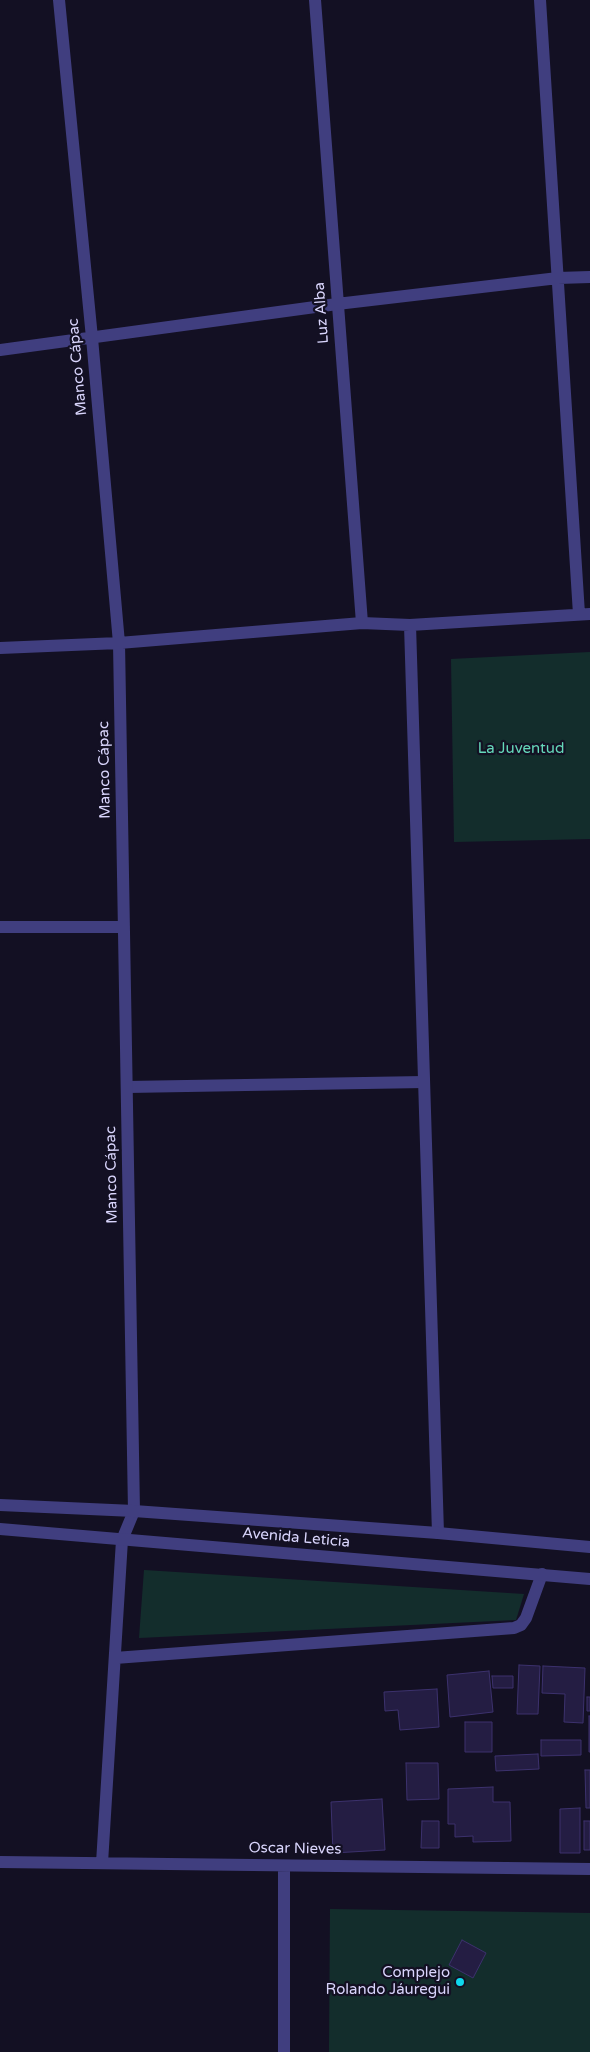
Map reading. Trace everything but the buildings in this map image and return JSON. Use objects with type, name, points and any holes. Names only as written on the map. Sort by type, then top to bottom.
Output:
[{"type":"street","name":"Manco Cápac","points":[[59,0],[119,643],[134,1511],[122,1540],[102,1864]]},
{"type":"street","name":"Luz Alba","points":[[315,0],[362,623]]},
{"type":"street","points":[[0,648],[119,643],[362,623],[410,625],[584,614],[558,278],[540,0]]},
{"type":"street","points":[[0,350],[338,304],[558,278],[590,277]]},
{"type":"street","points":[[410,625],[438,1533]]},
{"type":"street","points":[[0,927],[124,927]]},
{"type":"street","points":[[127,1086],[424,1082]]},
{"type":"street","name":"Avenida Leticia","points":[[0,1505],[134,1511],[438,1533],[590,1547]]},
{"type":"street","name":"Avenida Leticia","points":[[0,1528],[122,1540],[590,1578]]},
{"type":"street","points":[[115,1658],[514,1628],[521,1625],[526,1618],[542,1574]]},
{"type":"street","name":"Oscar Nieves","points":[[0,1862],[590,1869]]},
{"type":"street","points":[[284,1866],[284,2052]]},
{"type":"green space","name":"La Juventud","points":[[590,652],[590,839],[454,842],[451,659]]},
{"type":"green space","points":[[144,1570],[524,1594],[516,1620],[139,1638]]},
{"type":"green space","name":"Complejo Rolando Jáuregui","points":[[330,1909],[590,1913],[590,2052],[329,2052]]},
{"type":"place","name":"Complejo Rolando Jáuregui","points":[[460,1982]]}]
